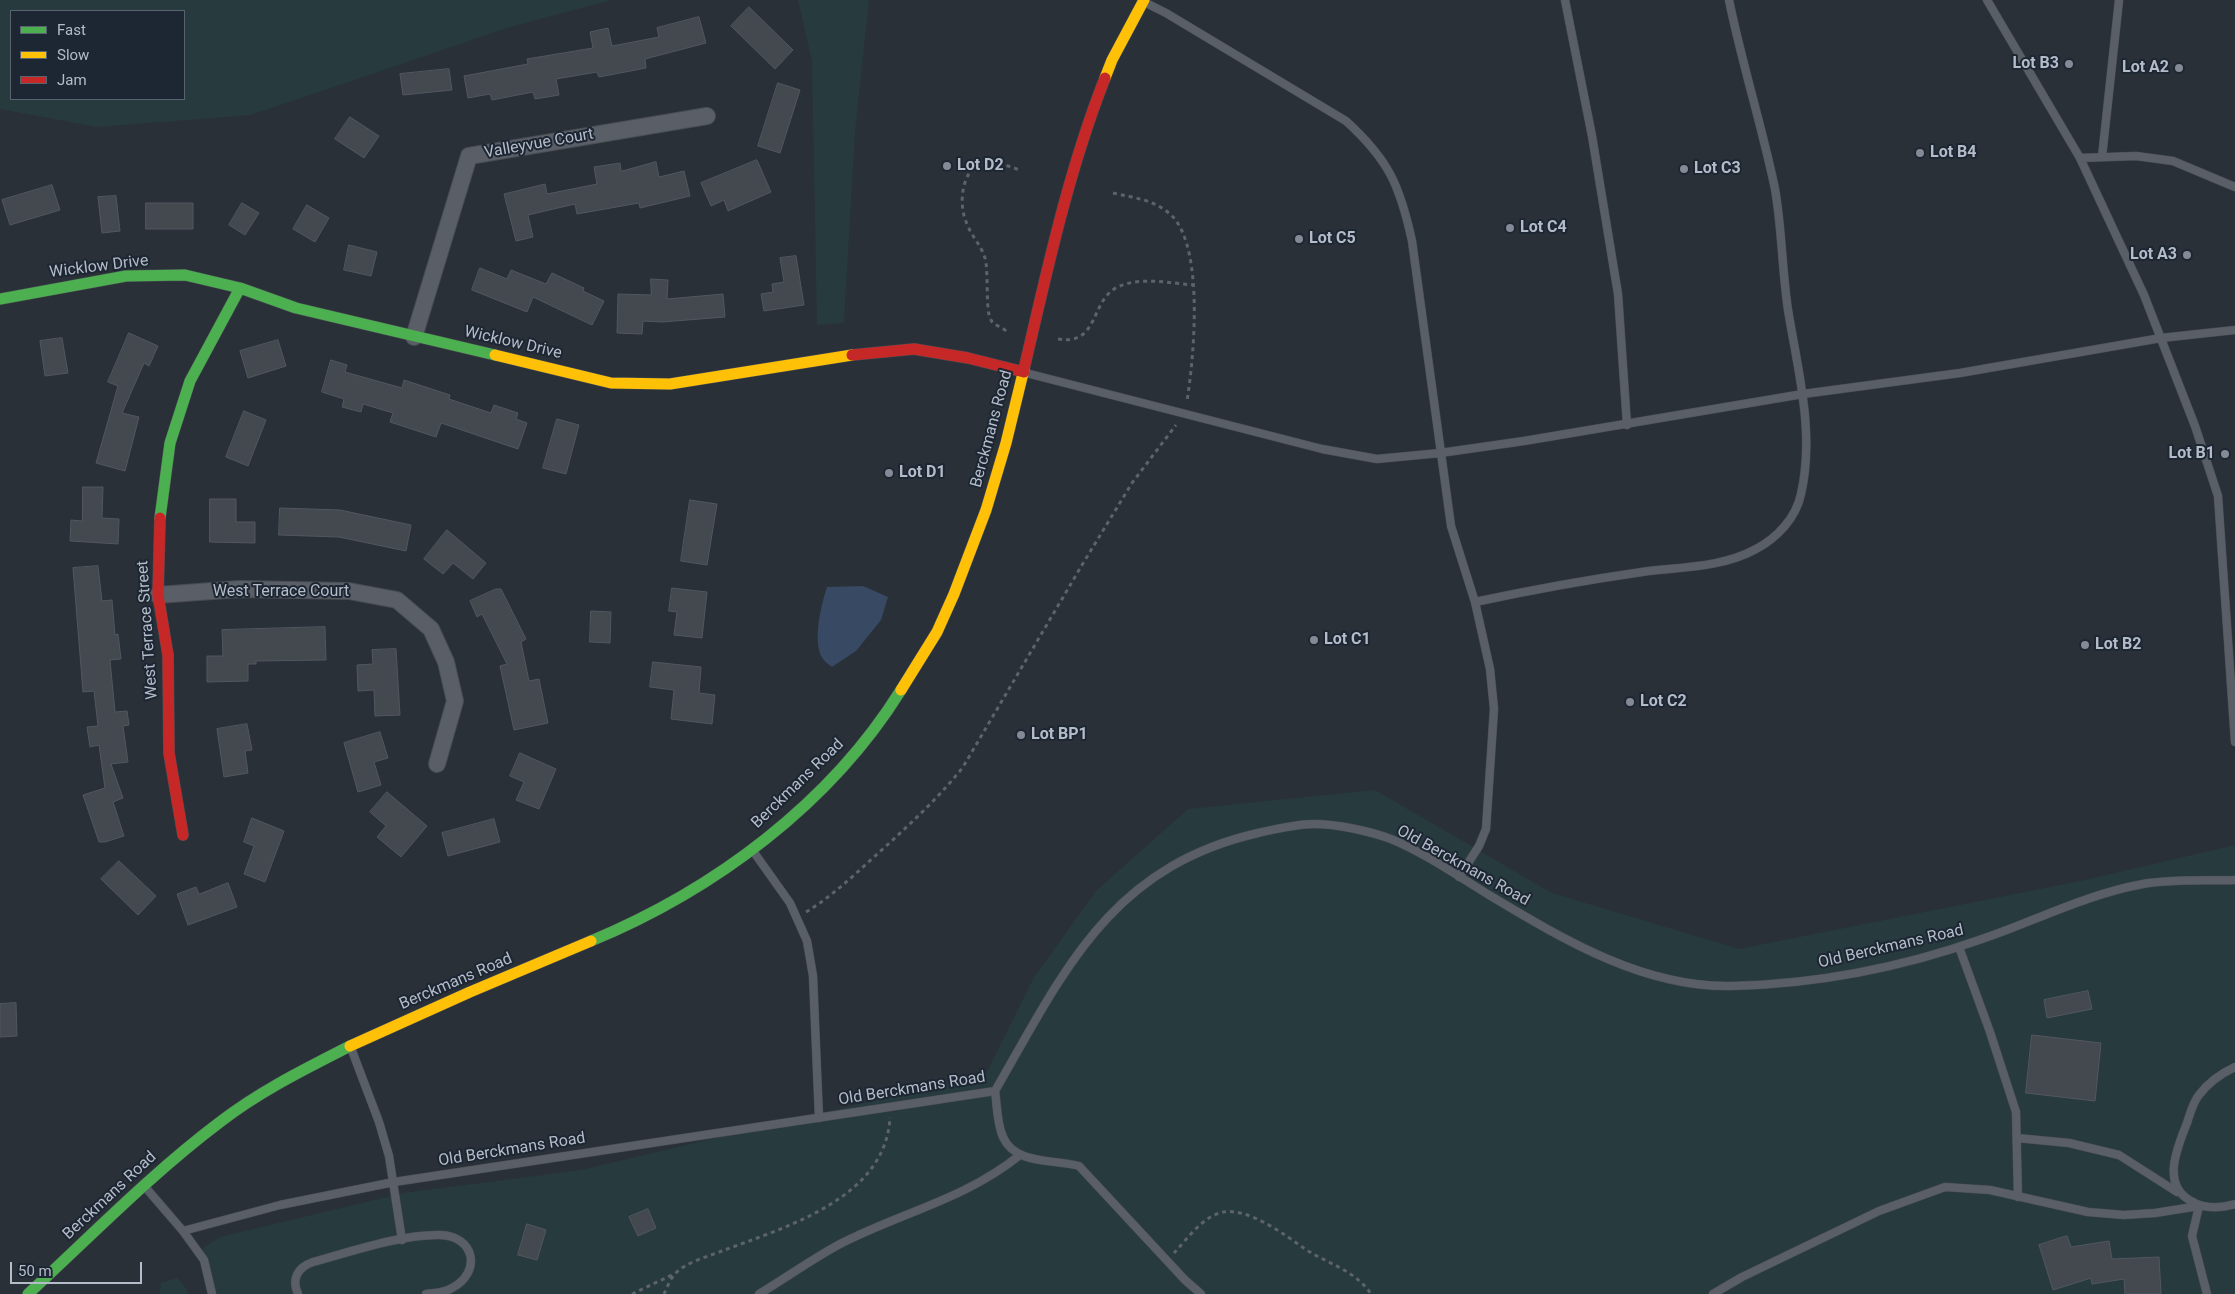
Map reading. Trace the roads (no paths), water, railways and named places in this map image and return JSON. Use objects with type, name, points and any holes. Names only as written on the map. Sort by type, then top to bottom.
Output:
[{"type":"main road","name":"Berckmans Road","points":[[28,1294],[178,1155],[221,1121],[278,1082],[350,1046],[470,992],[606,935],[703,884],[752,850],[791,818],[843,766],[882,720],[937,632],[954,594],[986,510],[1024,372],[1065,198],[1085,128],[1112,60],[1142,1]]},
{"type":"main road","name":"Wicklow Drive","points":[[0,299],[126,276],[185,275],[240,288],[296,308],[611,383],[670,384],[856,354],[914,349],[968,358],[1024,372]]},
{"type":"main road","name":"West Terrace Street","points":[[183,835],[169,752],[168,655],[158,595],[160,507],[170,443],[190,381],[240,288]]},
{"type":"street","name":"Valleyvue Court","points":[[414,337],[469,156],[707,116]]},
{"type":"street","name":"West Terrace Court","points":[[158,595],[239,590],[349,591],[396,600],[431,629],[446,662],[455,701],[437,764]]},
{"type":"lane","points":[[1565,0],[1592,136],[1618,294],[1626,425]]},
{"type":"lane","points":[[1475,602],[1549,586],[1717,562],[1747,554],[1788,523],[1801,496],[1808,450],[1803,394],[1788,307],[1775,192],[1764,138],[1738,44],[1729,0]]},
{"type":"lane","points":[[1987,0],[2080,158],[2144,295],[2195,426],[2218,496],[2235,742]]},
{"type":"lane","points":[[2102,157],[2119,0]]},
{"type":"lane","points":[[1142,1],[1166,13],[1346,121],[1366,139],[1384,163],[1403,202],[1412,241],[1451,526],[1475,602],[1490,669],[1494,709],[1486,829],[1479,846],[1459,877]]},
{"type":"lane","points":[[2080,158],[2136,156],[2173,162],[2235,187]]},
{"type":"lane","points":[[1024,372],[1322,449],[1377,459],[1440,453],[1626,425],[1803,394],[1960,372],[2161,338],[2235,330]]},
{"type":"lane","name":"Old Berckmans Road","points":[[183,1231],[280,1205],[394,1182],[995,1091],[1064,971],[1113,911],[1144,884],[1190,855],[1232,839],[1278,829],[1315,824],[1361,831],[1391,840],[1565,938],[1605,957],[1655,976],[1693,985],[1732,986],[1812,980],[1871,970],[1959,947],[2104,893],[2146,884],[2235,880]]},
{"type":"lane","points":[[752,850],[798,916],[807,941],[813,976],[819,1118]]},
{"type":"lane","points":[[1959,947],[1990,1032],[2016,1112],[2018,1196]]},
{"type":"lane","points":[[350,1046],[379,1122],[394,1182],[402,1240]]},
{"type":"lane","points":[[2186,1199],[2176,1188],[2174,1178],[2174,1163],[2182,1135],[2198,1095],[2214,1080],[2235,1067]]},
{"type":"lane","points":[[995,1091],[1002,1136],[1011,1150],[1020,1155],[1079,1166],[1185,1280],[1201,1294]]},
{"type":"lane","points":[[2017,1138],[2069,1143],[2119,1155],[2199,1206]]},
{"type":"lane","points":[[759,1294],[840,1244],[950,1198],[997,1173],[1020,1155]]},
{"type":"lane","points":[[145,1187],[183,1231],[204,1260],[212,1294]]},
{"type":"lane","points":[[1713,1294],[1742,1277],[1879,1211],[1945,1187],[1990,1190],[2088,1212],[2124,1215],[2155,1213],[2199,1206],[2235,1204]]},
{"type":"lane","points":[[2199,1206],[2192,1236],[2207,1294]]},
{"type":"lane","points":[[298,1294],[295,1289],[296,1274],[306,1264],[402,1240],[440,1235],[460,1241],[470,1253],[471,1261],[465,1278],[451,1289],[426,1294]]},
{"type":"water","points":[[863,586],[888,597],[881,620],[856,651],[832,667],[823,659],[818,644],[820,613],[827,587]]},
{"type":"place","name":"Lot B3","points":[[2069,64]]},
{"type":"place","name":"Lot A2","points":[[2179,68]]},
{"type":"place","name":"Lot B4","points":[[1920,153]]},
{"type":"place","name":"Lot D2","points":[[947,166]]},
{"type":"place","name":"Lot C3","points":[[1684,169]]},
{"type":"place","name":"Lot C4","points":[[1510,228]]},
{"type":"place","name":"Lot C5","points":[[1299,239]]},
{"type":"place","name":"Lot A3","points":[[2187,255]]},
{"type":"place","name":"Lot B1","points":[[2225,454]]},
{"type":"place","name":"Lot D1","points":[[889,473]]},
{"type":"place","name":"Lot C1","points":[[1314,640]]},
{"type":"place","name":"Lot B2","points":[[2085,645]]},
{"type":"place","name":"Lot C2","points":[[1630,702]]},
{"type":"place","name":"Lot BP1","points":[[1021,735]]}]
